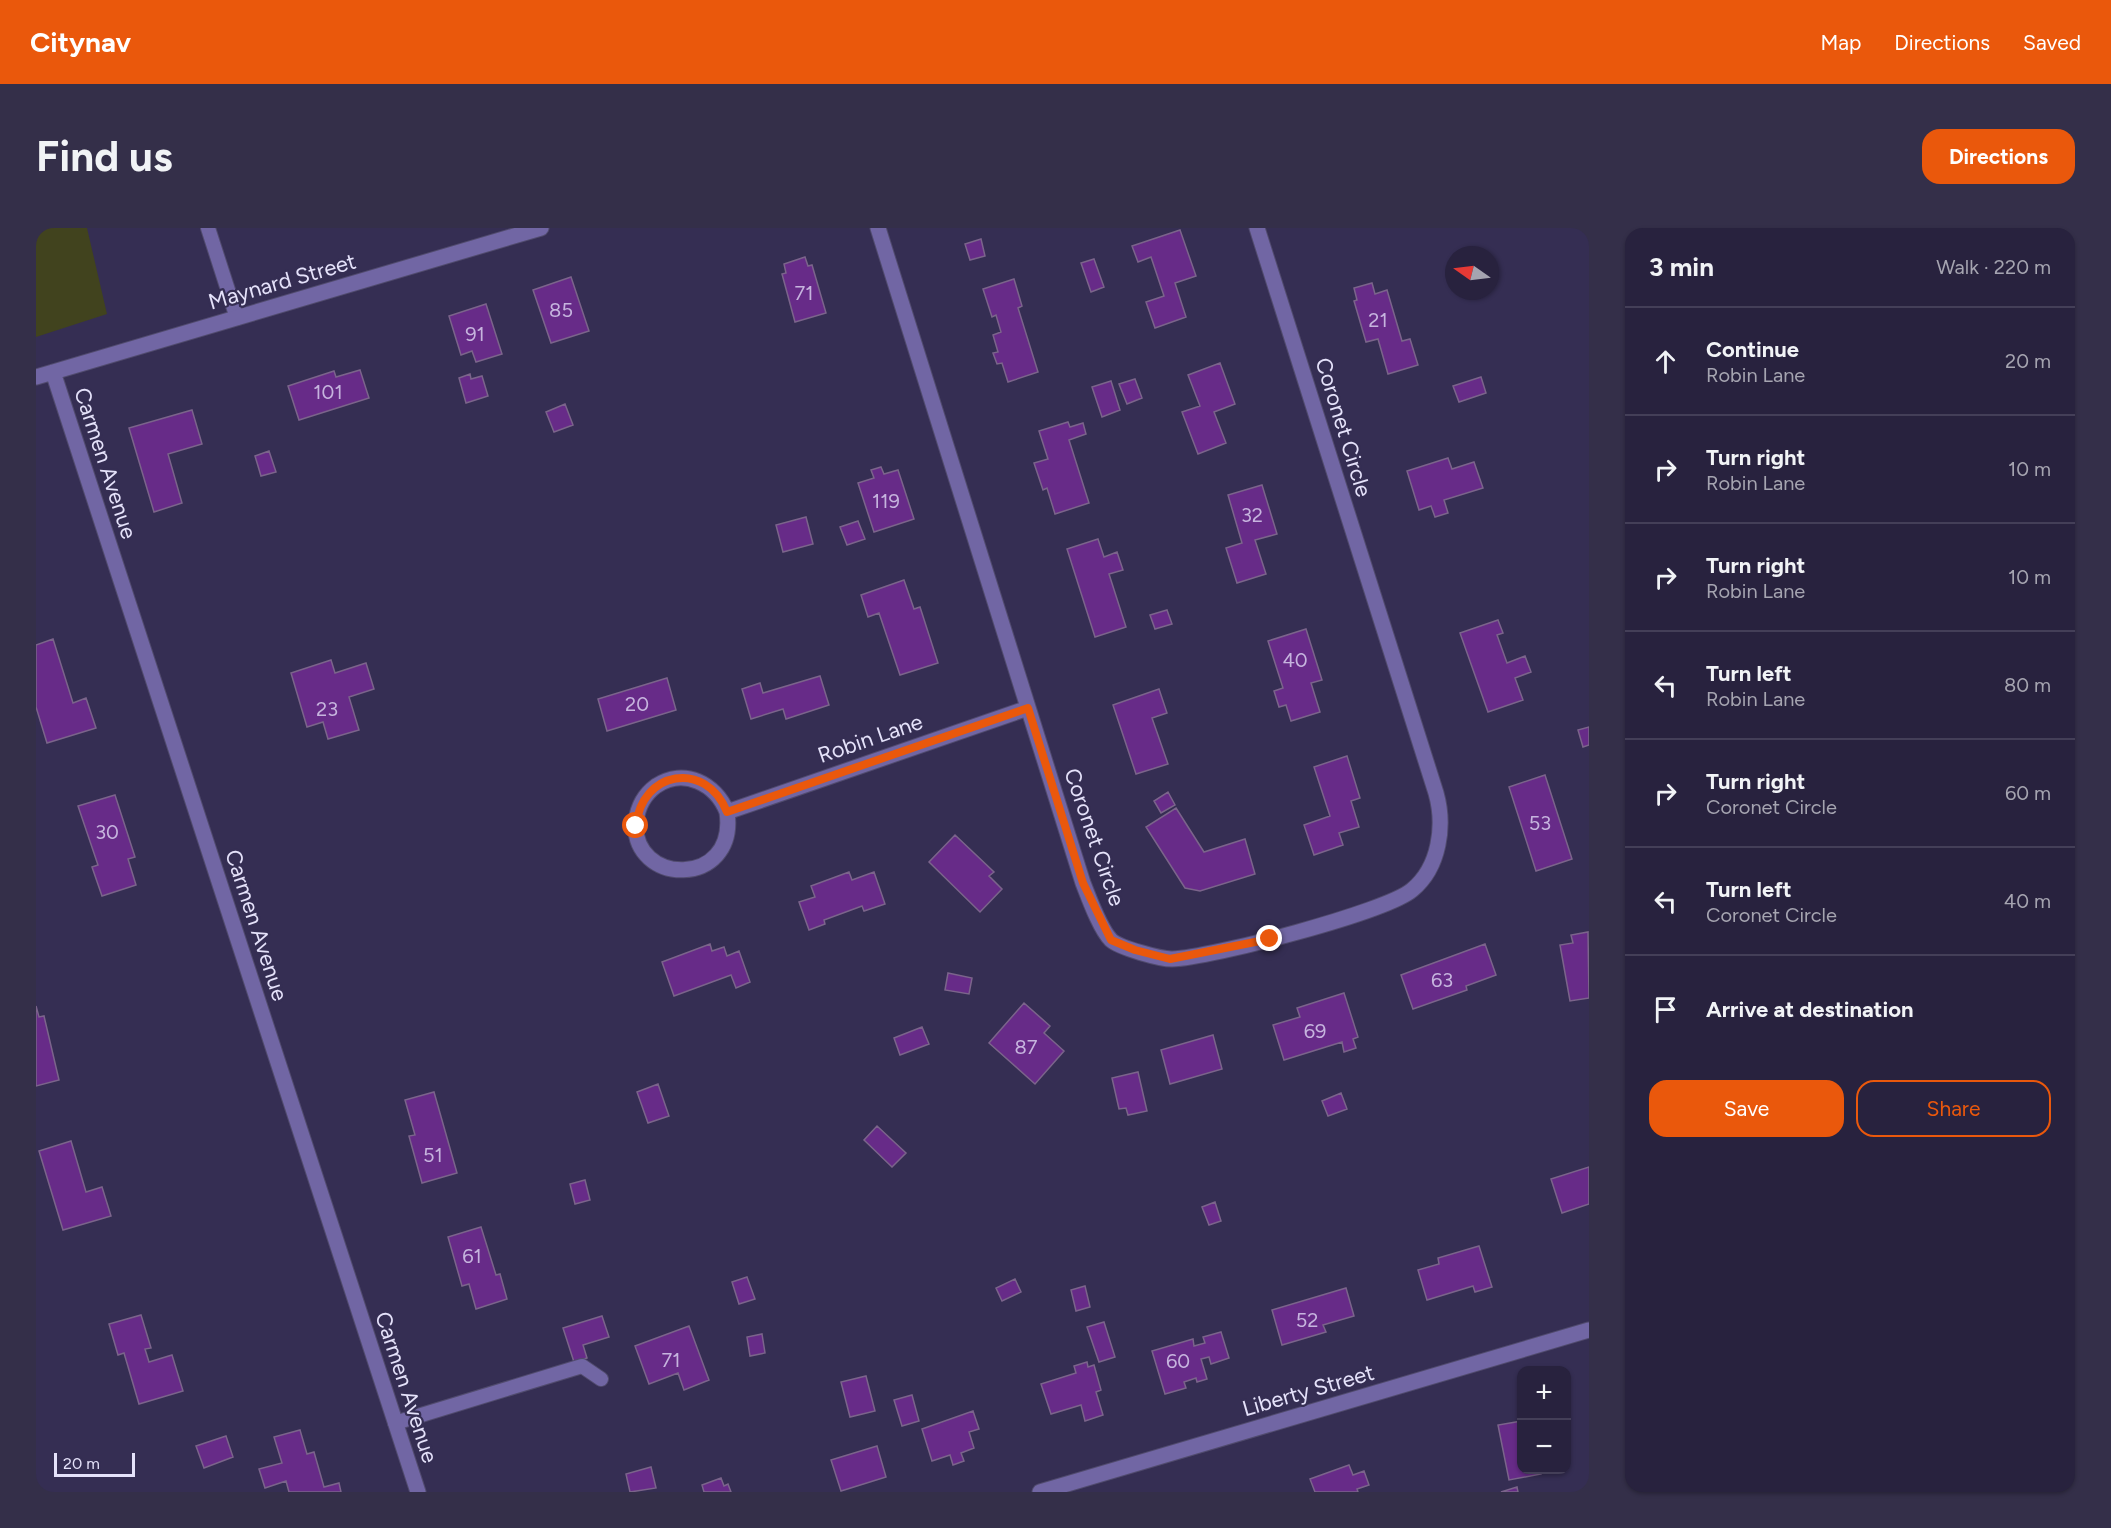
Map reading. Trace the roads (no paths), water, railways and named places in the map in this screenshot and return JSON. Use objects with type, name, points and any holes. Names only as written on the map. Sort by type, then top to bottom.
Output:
[{"type":"street","name":"Maynard Street","points":[[36,377],[541,228]]},
{"type":"street","name":"Coronet Circle","points":[[878,228],[1083,883],[1111,940],[1135,950],[1170,959],[1270,939],[1390,903],[1413,889],[1431,864],[1442,833],[1442,813],[1257,228]]},
{"type":"street","name":"Carmen Avenue","points":[[53,372],[418,1492]]},
{"type":"street","name":"Robin Lane","points":[[727,812],[1028,708]]},
{"type":"street","points":[[694,779],[705,784],[723,801],[727,812],[729,824],[723,847],[716,857],[696,869],[684,871],[661,866],[651,859],[638,838],[636,826],[641,802],[648,792],[669,780],[694,779]]},
{"type":"street","name":"Liberty Street","points":[[1040,1492],[1589,1330]]},
{"type":"lane","points":[[208,228],[237,318]]},
{"type":"lane","points":[[395,1423],[582,1366],[601,1379]]}]
